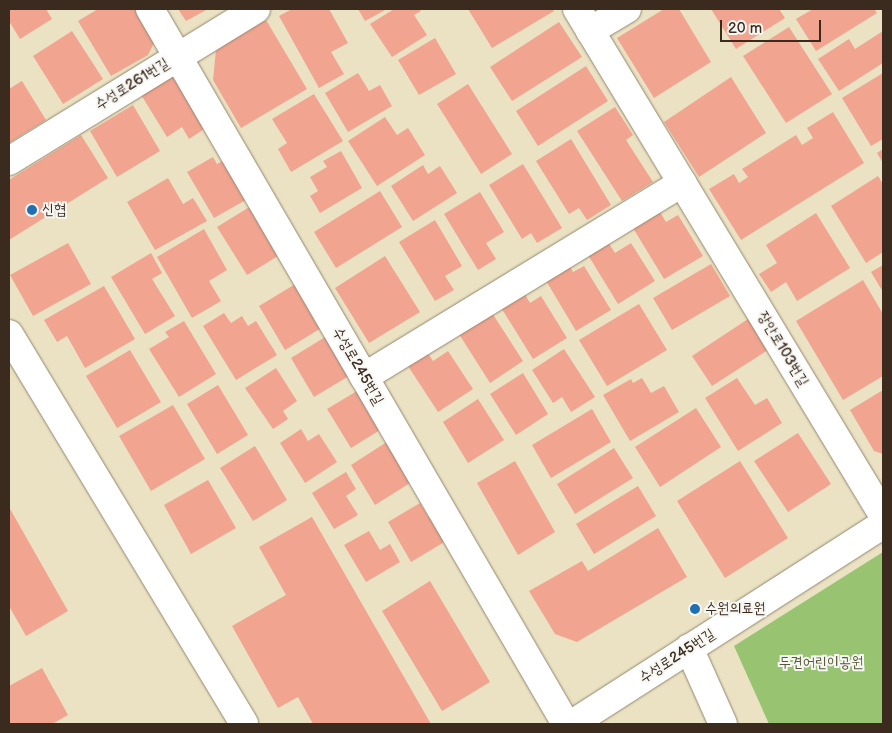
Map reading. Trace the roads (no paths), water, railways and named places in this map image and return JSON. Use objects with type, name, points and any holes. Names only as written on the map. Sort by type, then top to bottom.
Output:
[{"type":"street","name":"수성로245번길","points":[[150,9],[566,724]]},
{"type":"street","name":"수성로261번길","points":[[9,161],[256,9]]},
{"type":"street","name":"장안로103번길","points":[[627,9],[584,20],[883,515]]},
{"type":"street","points":[[364,377],[682,183]]},
{"type":"street","points":[[9,334],[244,724]]},
{"type":"street","name":"수성로245번길","points":[[572,724],[883,524]]},
{"type":"street","points":[[689,648],[723,724]]},
{"type":"place","name":"신협","points":[[32,210]]},
{"type":"place","name":"수원의료원","points":[[695,609]]},
{"type":"park label","name":"두견어린이공원","points":[[821,663]]}]
